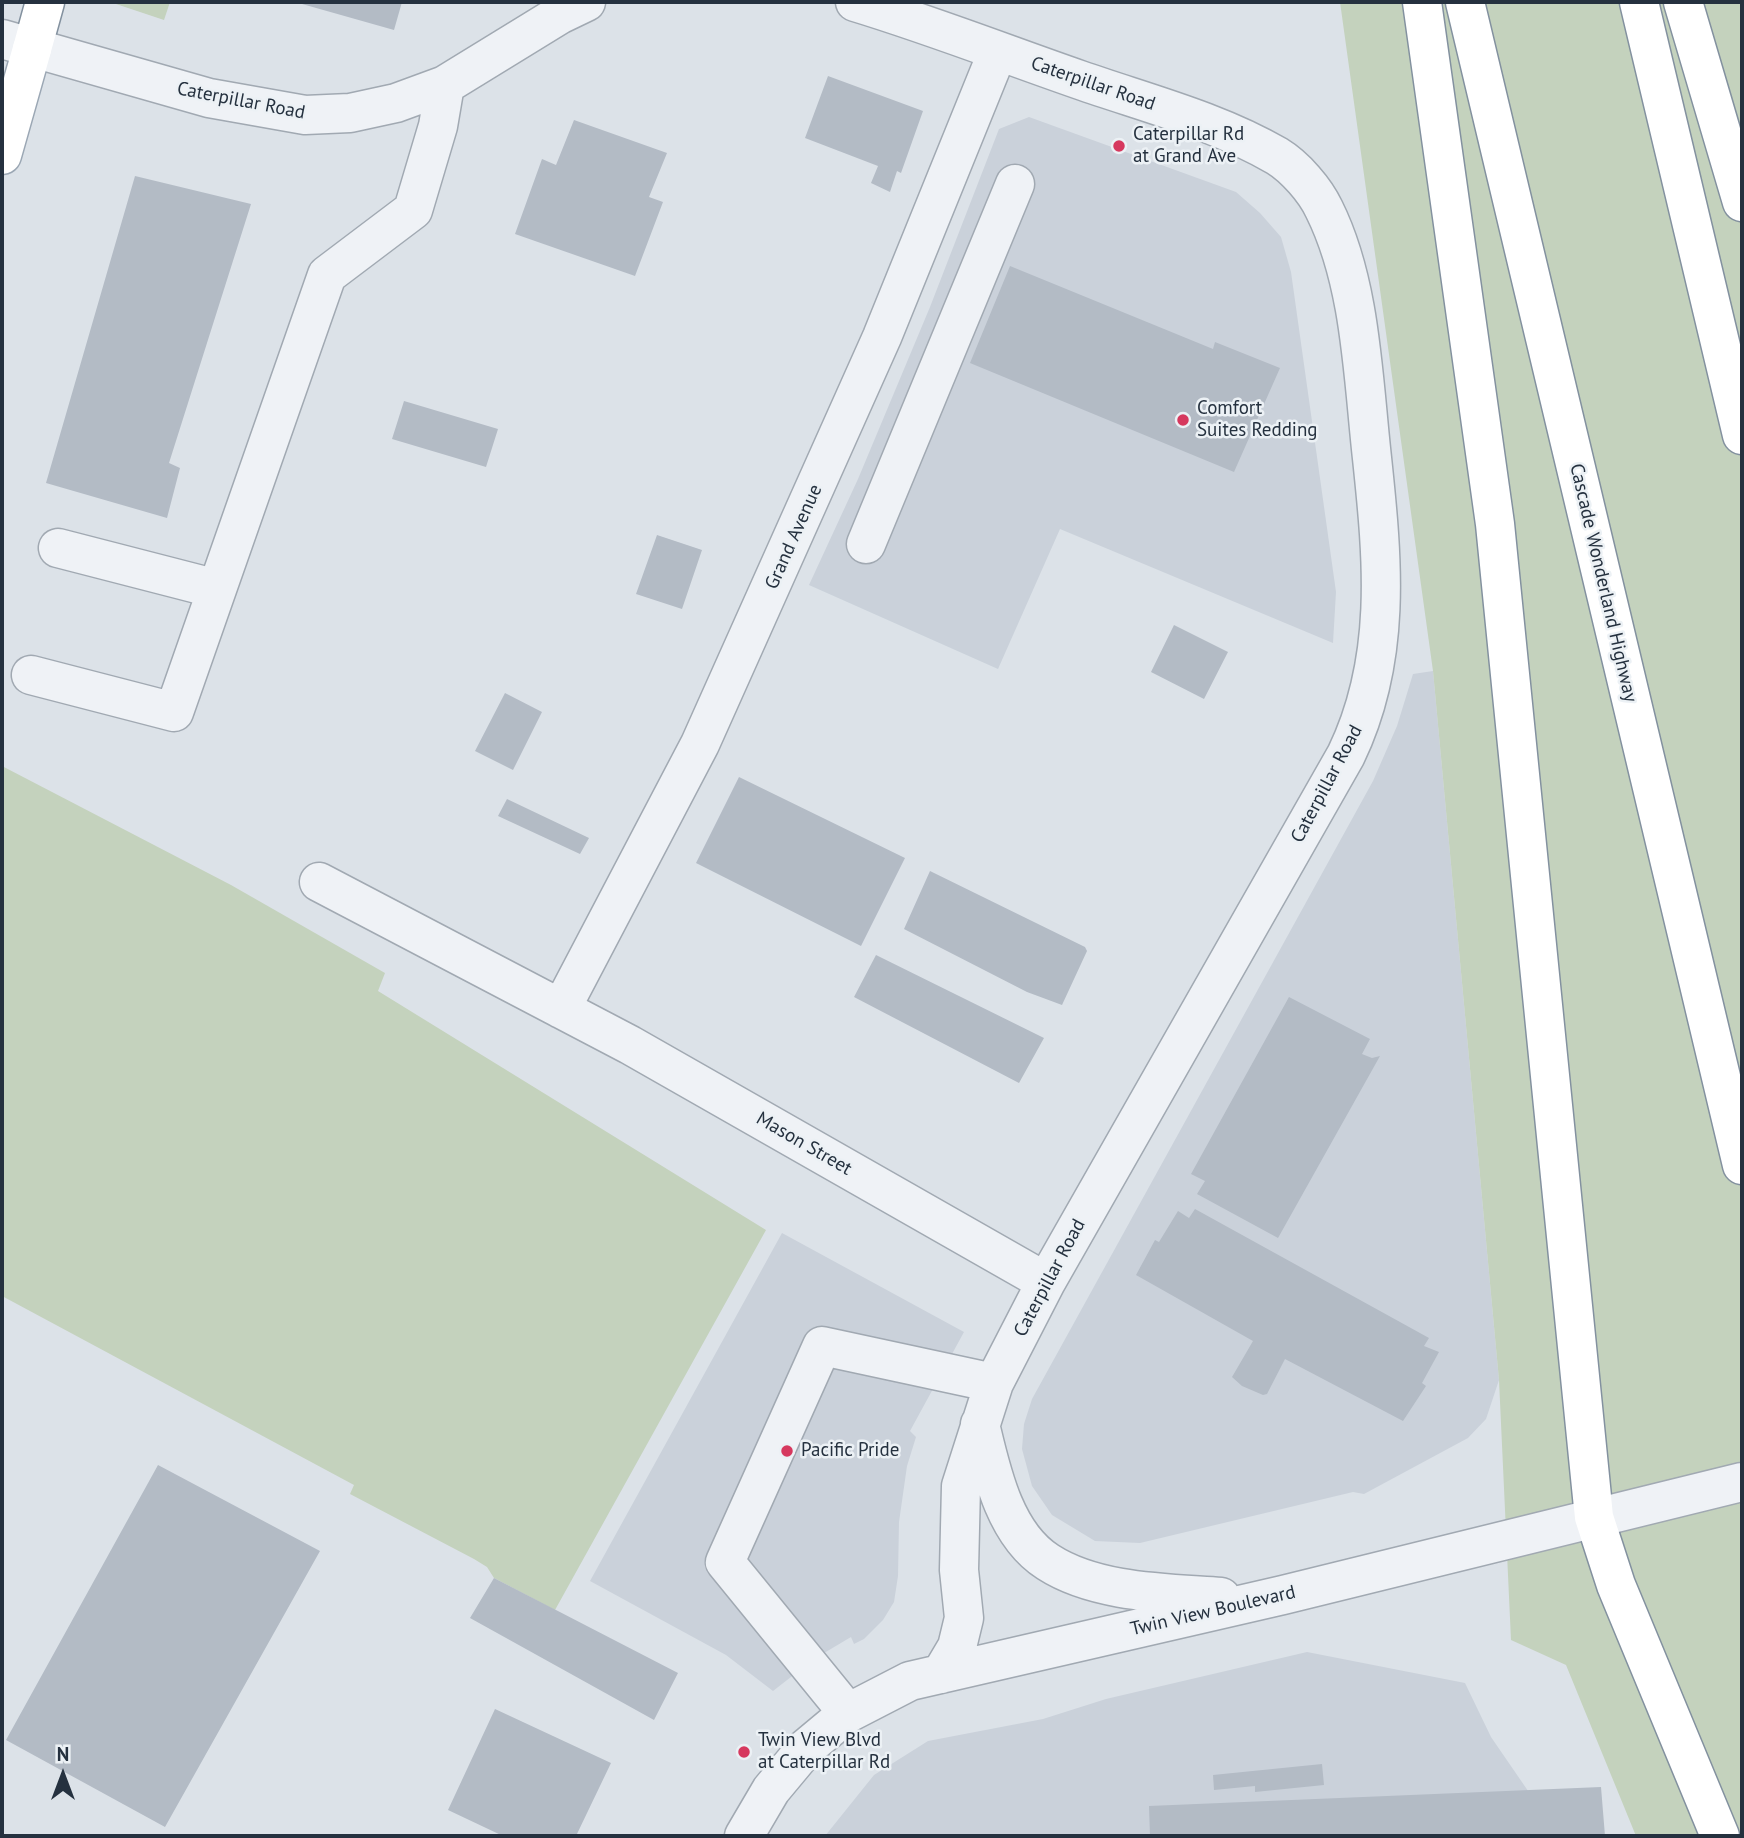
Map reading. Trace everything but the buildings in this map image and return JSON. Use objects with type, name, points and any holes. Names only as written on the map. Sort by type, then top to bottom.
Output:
[{"type":"main road","points":[[2,155],[17,44],[45,2]]},
{"type":"main road","points":[[1422,2],[1495,524],[1594,1517],[1616,1585],[1720,1836]]},
{"type":"main road","name":"Cascade Wonderland Highway","points":[[1465,2],[1742,1164]]},
{"type":"main road","points":[[1639,2],[1742,435]]},
{"type":"main road","points":[[1683,2],[1742,202]]},
{"type":"street","name":"Caterpillar Road","points":[[17,44],[209,98],[305,115],[350,113],[396,103],[445,85],[559,15],[586,2]]},
{"type":"street","name":"Caterpillar Road","points":[[855,2],[1243,138],[1280,158],[1324,207],[1341,252],[1352,297],[1370,437],[1383,584],[1373,682],[1351,745],[1046,1282],[994,1383],[979,1422],[961,1486],[959,1570],[964,1618],[957,1647],[941,1674]]},
{"type":"street","name":"Grand Avenue","points":[[561,1009],[712,719],[882,337],[998,51]]},
{"type":"street","points":[[30,676],[174,712],[327,275],[413,210],[438,126],[445,85]]},
{"type":"street","points":[[866,544],[1015,184]]},
{"type":"street","points":[[58,548],[217,589]]},
{"type":"street","name":"Mason Street","points":[[319,882],[630,1045],[1046,1282]]},
{"type":"street","points":[[848,1713],[725,1562],[822,1346],[994,1383]]},
{"type":"street","points":[[979,1422],[991,1471],[1005,1506],[1023,1537],[1047,1562],[1101,1582],[1150,1591],[1232,1598],[1283,1595]]},
{"type":"street","name":"Twin View Boulevard","points":[[744,1836],[792,1762],[848,1713],[910,1681],[1283,1595],[1742,1482]]},
{"type":"shaded area","points":[[1029,117],[1236,192],[1260,213],[1281,237],[1291,272],[1336,592],[1333,643],[1060,529],[998,669],[809,585],[858,479],[930,307],[999,129]]},
{"type":"shaded area","points":[[1433,671],[1499,1380],[1486,1419],[1468,1438],[1364,1494],[1353,1492],[1140,1543],[1095,1541],[1052,1515],[1032,1486],[1022,1449],[1024,1424],[1032,1399],[1373,781],[1397,726],[1413,674]]},
{"type":"shaded area","name":"Pacific Pride","points":[[782,1233],[964,1332],[910,1431],[916,1437],[907,1466],[899,1522],[898,1576],[894,1602],[883,1620],[864,1639],[854,1644],[851,1637],[814,1659],[773,1691],[726,1655],[590,1581]]},
{"type":"shaded area","points":[[1307,1652],[1465,1683],[1491,1737],[1559,1836],[825,1836],[874,1775],[928,1741],[1043,1719],[1106,1699]]},
{"type":"green space","points":[[110,2],[170,2],[164,20]]},
{"type":"green space","points":[[1340,2],[1742,2],[1742,1836],[1636,1836],[1566,1665],[1511,1640],[1499,1380],[1433,671]]},
{"type":"green space","points":[[2,766],[231,885],[385,973],[378,991],[766,1230],[555,1610],[494,1578],[487,1567],[474,1559],[350,1494],[354,1485],[2,1296]]},
{"type":"place","name":"Caterpillar Rd at Grand Ave","points":[[1119,146]]},
{"type":"place","name":"Comfort Suites Redding","points":[[1183,420]]},
{"type":"place","name":"Pacific Pride","points":[[787,1451]]},
{"type":"place","name":"Twin View Blvd at Caterpillar Rd","points":[[744,1752]]}]
